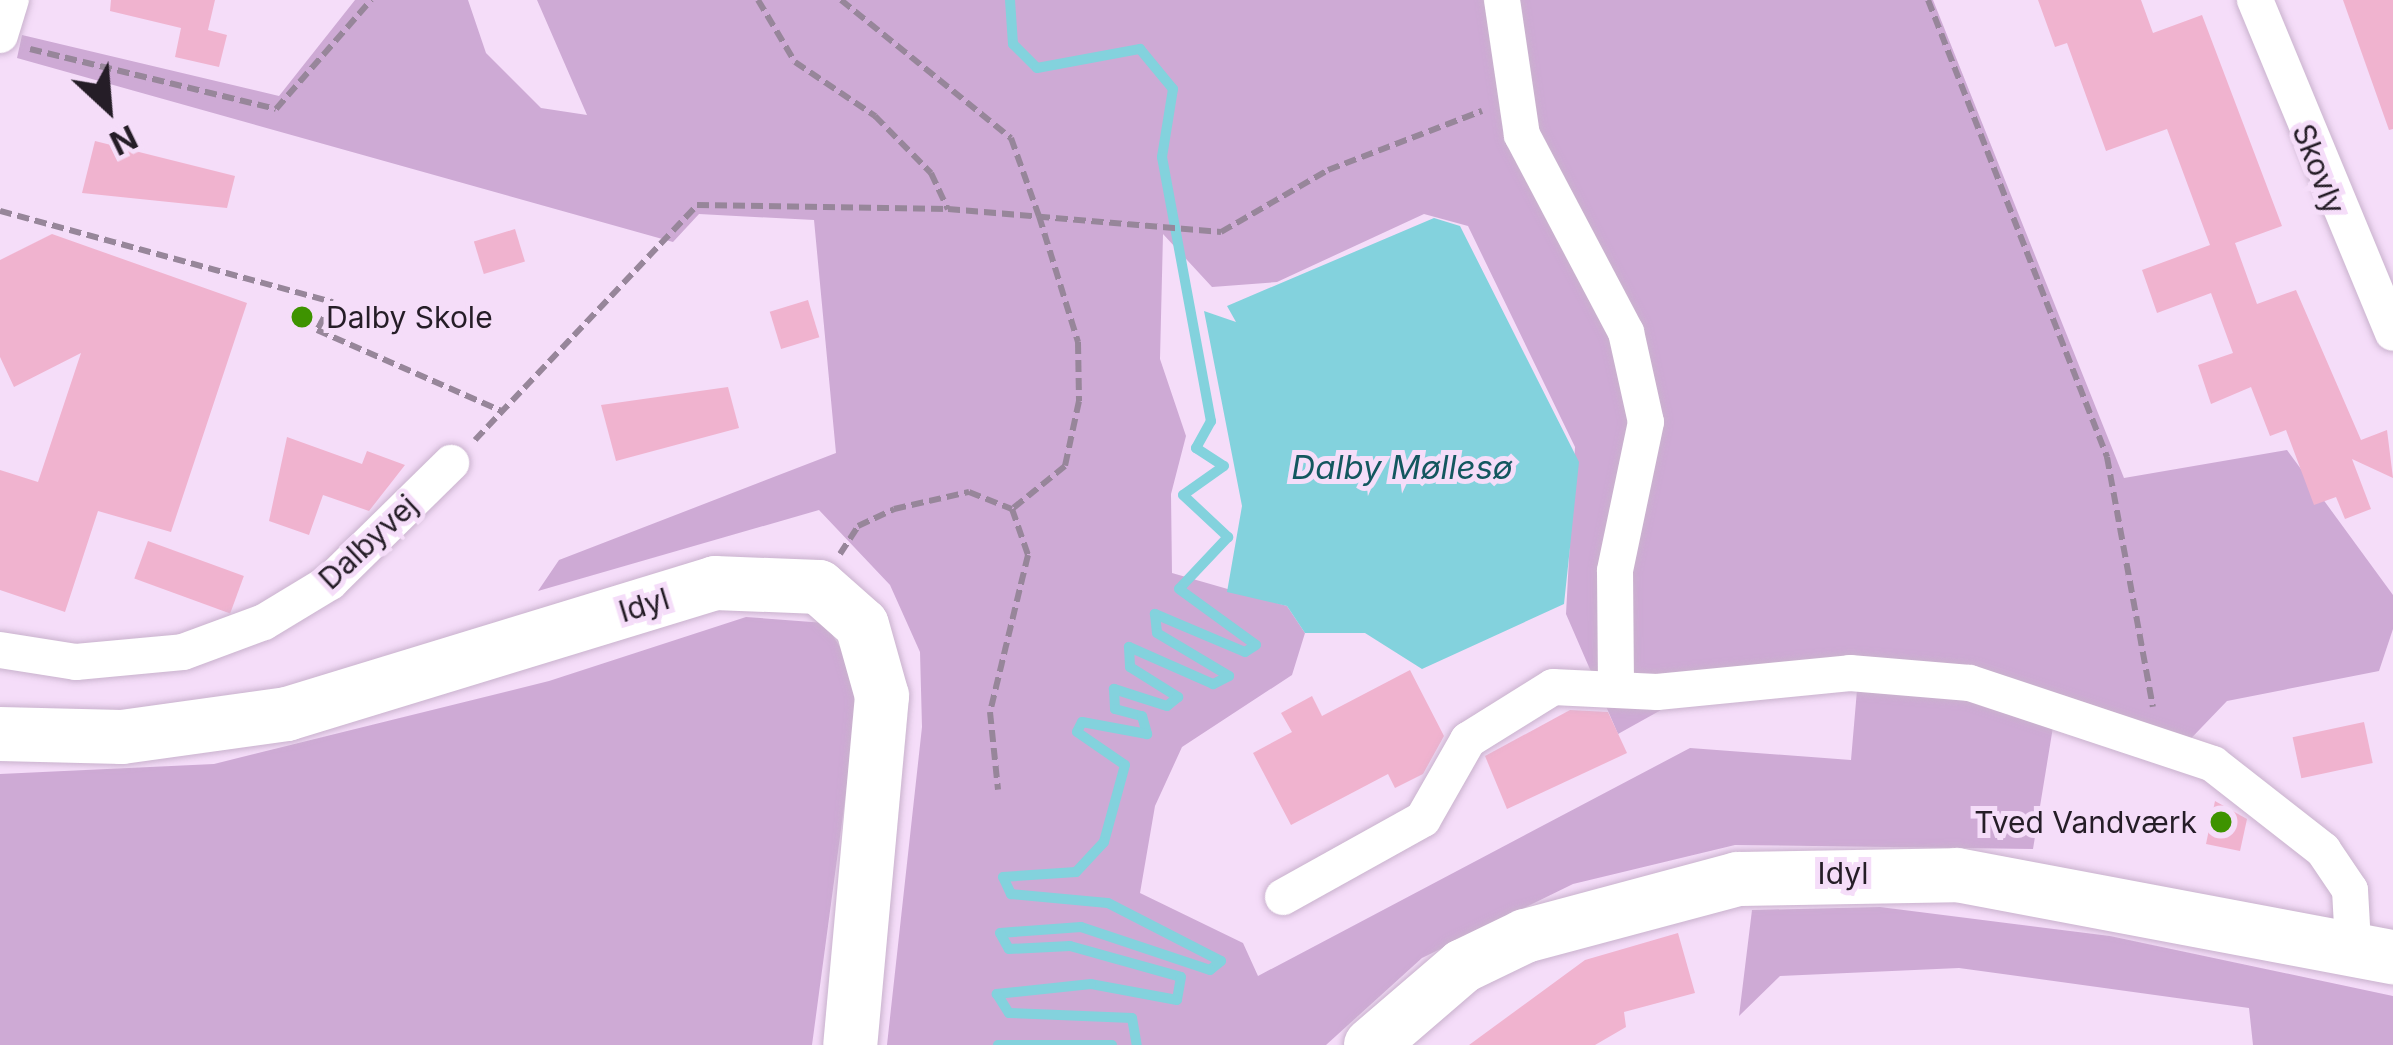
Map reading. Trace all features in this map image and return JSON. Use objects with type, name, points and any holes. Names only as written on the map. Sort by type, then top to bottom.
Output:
[{"type":"street","points":[[10,0],[12,41]]},
{"type":"street","points":[[1502,0],[1511,102],[1626,332],[1646,422],[1615,571],[1616,684]]},
{"type":"street","name":"Skovly","points":[[2254,0],[2393,333]]},
{"type":"street","name":"Dalbyvej","points":[[0,650],[76,662],[182,652],[264,622],[330,582],[451,464]]},
{"type":"street","name":"Idyl","points":[[0,734],[122,737],[287,714],[715,583],[819,587]]},
{"type":"street","points":[[819,587],[862,625],[882,696],[850,1045]]},
{"type":"street","name":"Idyl","points":[[1283,897],[1423,819],[1468,740],[1507,710],[1553,687],[1616,684],[1658,692],[1850,673],[1970,683],[2166,741],[2273,802],[2324,850],[2373,951]]},
{"type":"street","name":"Idyl","points":[[1372,1045],[1463,966],[1525,936],[1738,879],[1957,874],[2373,951]]},
{"type":"path","points":[[12,41],[276,110],[371,0]]},
{"type":"path","points":[[758,0],[795,62],[875,116],[949,209]]},
{"type":"path","points":[[841,0],[1011,138],[1039,216],[1078,342],[1079,401],[1065,466],[1012,509]]},
{"type":"path","points":[[1928,0],[2108,458],[2149,701],[2166,741]]},
{"type":"path","points":[[451,464],[697,205],[949,209],[1156,225],[1191,235],[1221,232],[1328,170],[1511,102]]},
{"type":"path","points":[[0,211],[333,302],[317,330],[504,412]]},
{"type":"path","points":[[819,587],[858,526],[894,509],[969,492],[1012,509],[1028,555],[990,712],[998,790]]},
{"type":"shaded area","points":[[355,0],[468,0],[486,53],[541,108],[587,115],[537,0],[1933,0],[2124,478],[2287,450],[2393,595],[2393,629],[2379,671],[2227,701],[2175,755],[2053,727],[2033,849],[1735,845],[1573,884],[1422,958],[1326,1045],[887,1045],[922,727],[920,652],[890,585],[819,510],[538,591],[559,560],[836,453],[814,220],[699,214],[673,242],[17,58],[22,35],[279,96]],"holes":[[[1424,214],[1468,226],[1575,447],[1566,614],[1618,734],[1670,705],[1857,690],[1851,760],[1690,748],[1258,976],[1243,943],[1140,893],[1155,806],[1182,747],[1292,675],[1305,633],[1287,606],[1172,573],[1171,494],[1186,436],[1160,359],[1163,234],[1212,287],[1277,282]]]},
{"type":"shaded area","points":[[746,617],[825,623],[861,681],[812,1045],[0,1045],[0,774],[214,764],[549,681]]},
{"type":"shaded area","points":[[1880,907],[2110,936],[2393,996],[2393,1045],[2253,1045],[2249,1008],[1959,968],[1780,976],[1739,1016],[1752,910]]},
{"type":"water","name":"Dalby Møllesø","points":[[1434,218],[1460,226],[1579,462],[1564,604],[1422,669],[1365,633],[1305,633],[1287,606],[1227,592],[1242,506],[1204,311],[1236,322],[1227,306]]},
{"type":"building","points":[[111,0],[215,0],[208,30],[227,35],[219,67],[175,57],[181,28],[110,11]]},
{"type":"building","points":[[2038,0],[2141,0],[2153,33],[2202,15],[2282,226],[2235,243],[2257,304],[2296,290],[2361,440],[2387,430],[2393,478],[2352,459],[2371,509],[2345,519],[2336,497],[2314,505],[2286,430],[2270,436],[2251,387],[2211,404],[2198,365],[2233,353],[2211,293],[2157,313],[2142,270],[2210,245],[2167,129],[2106,151],[2067,43],[2055,47]]},
{"type":"building","points":[[2343,0],[2393,0],[2393,129],[2389,130]]},
{"type":"building","points":[[95,141],[235,176],[227,208],[82,193]]},
{"type":"building","points":[[515,229],[525,262],[484,274],[474,242]]},
{"type":"building","points":[[52,234],[247,303],[171,532],[98,511],[65,612],[0,590],[0,470],[38,482],[81,353],[14,387],[0,357],[0,260]]},
{"type":"building","points":[[808,300],[819,337],[781,349],[770,312]]},
{"type":"building","points":[[728,387],[739,428],[616,461],[601,405]]},
{"type":"building","points":[[287,437],[362,464],[367,451],[405,465],[369,511],[323,495],[309,535],[269,521]]},
{"type":"building","points":[[148,541],[244,576],[230,613],[134,579]]},
{"type":"building","points":[[1410,670],[1444,736],[1423,774],[1395,788],[1388,774],[1291,825],[1253,753],[1292,732],[1281,713],[1312,696],[1322,716]]},
{"type":"building","points":[[1570,710],[1608,712],[1627,753],[1507,809],[1485,756]]},
{"type":"building","points":[[2364,722],[2373,763],[2301,778],[2293,737]]},
{"type":"building","name":"Tved Vandværk","points":[[2215,801],[2247,819],[2240,851],[2206,844]]},
{"type":"building","points":[[1678,933],[1695,993],[1624,1012],[1626,1027],[1595,1045],[1469,1045],[1585,960]]},
{"type":"waterway","points":[[1010,0],[1013,44],[1037,68],[1140,49],[1173,89],[1162,157],[1211,421],[1196,448],[1224,466],[1183,495],[1228,537],[1179,589],[1256,645],[1245,652],[1155,614],[1157,633],[1229,676],[1213,684],[1129,647],[1130,667],[1178,697],[1167,706],[1114,689],[1115,709],[1142,716],[1147,734],[1082,722],[1077,732],[1125,765],[1104,842],[1076,872],[1003,877],[1011,894],[1108,903],[1221,961],[1210,970],[1081,927],[1000,933],[1009,949],[1070,946],[1181,977],[1177,1000],[1091,984],[997,994],[1009,1013],[1132,1018],[1137,1045]]},
{"type":"waterway","points":[[998,1045],[1112,1045]]},
{"type":"place","name":"Dalby Skole","points":[[302,317]]},
{"type":"place","name":"Tved Vandværk","points":[[2221,822]]}]
